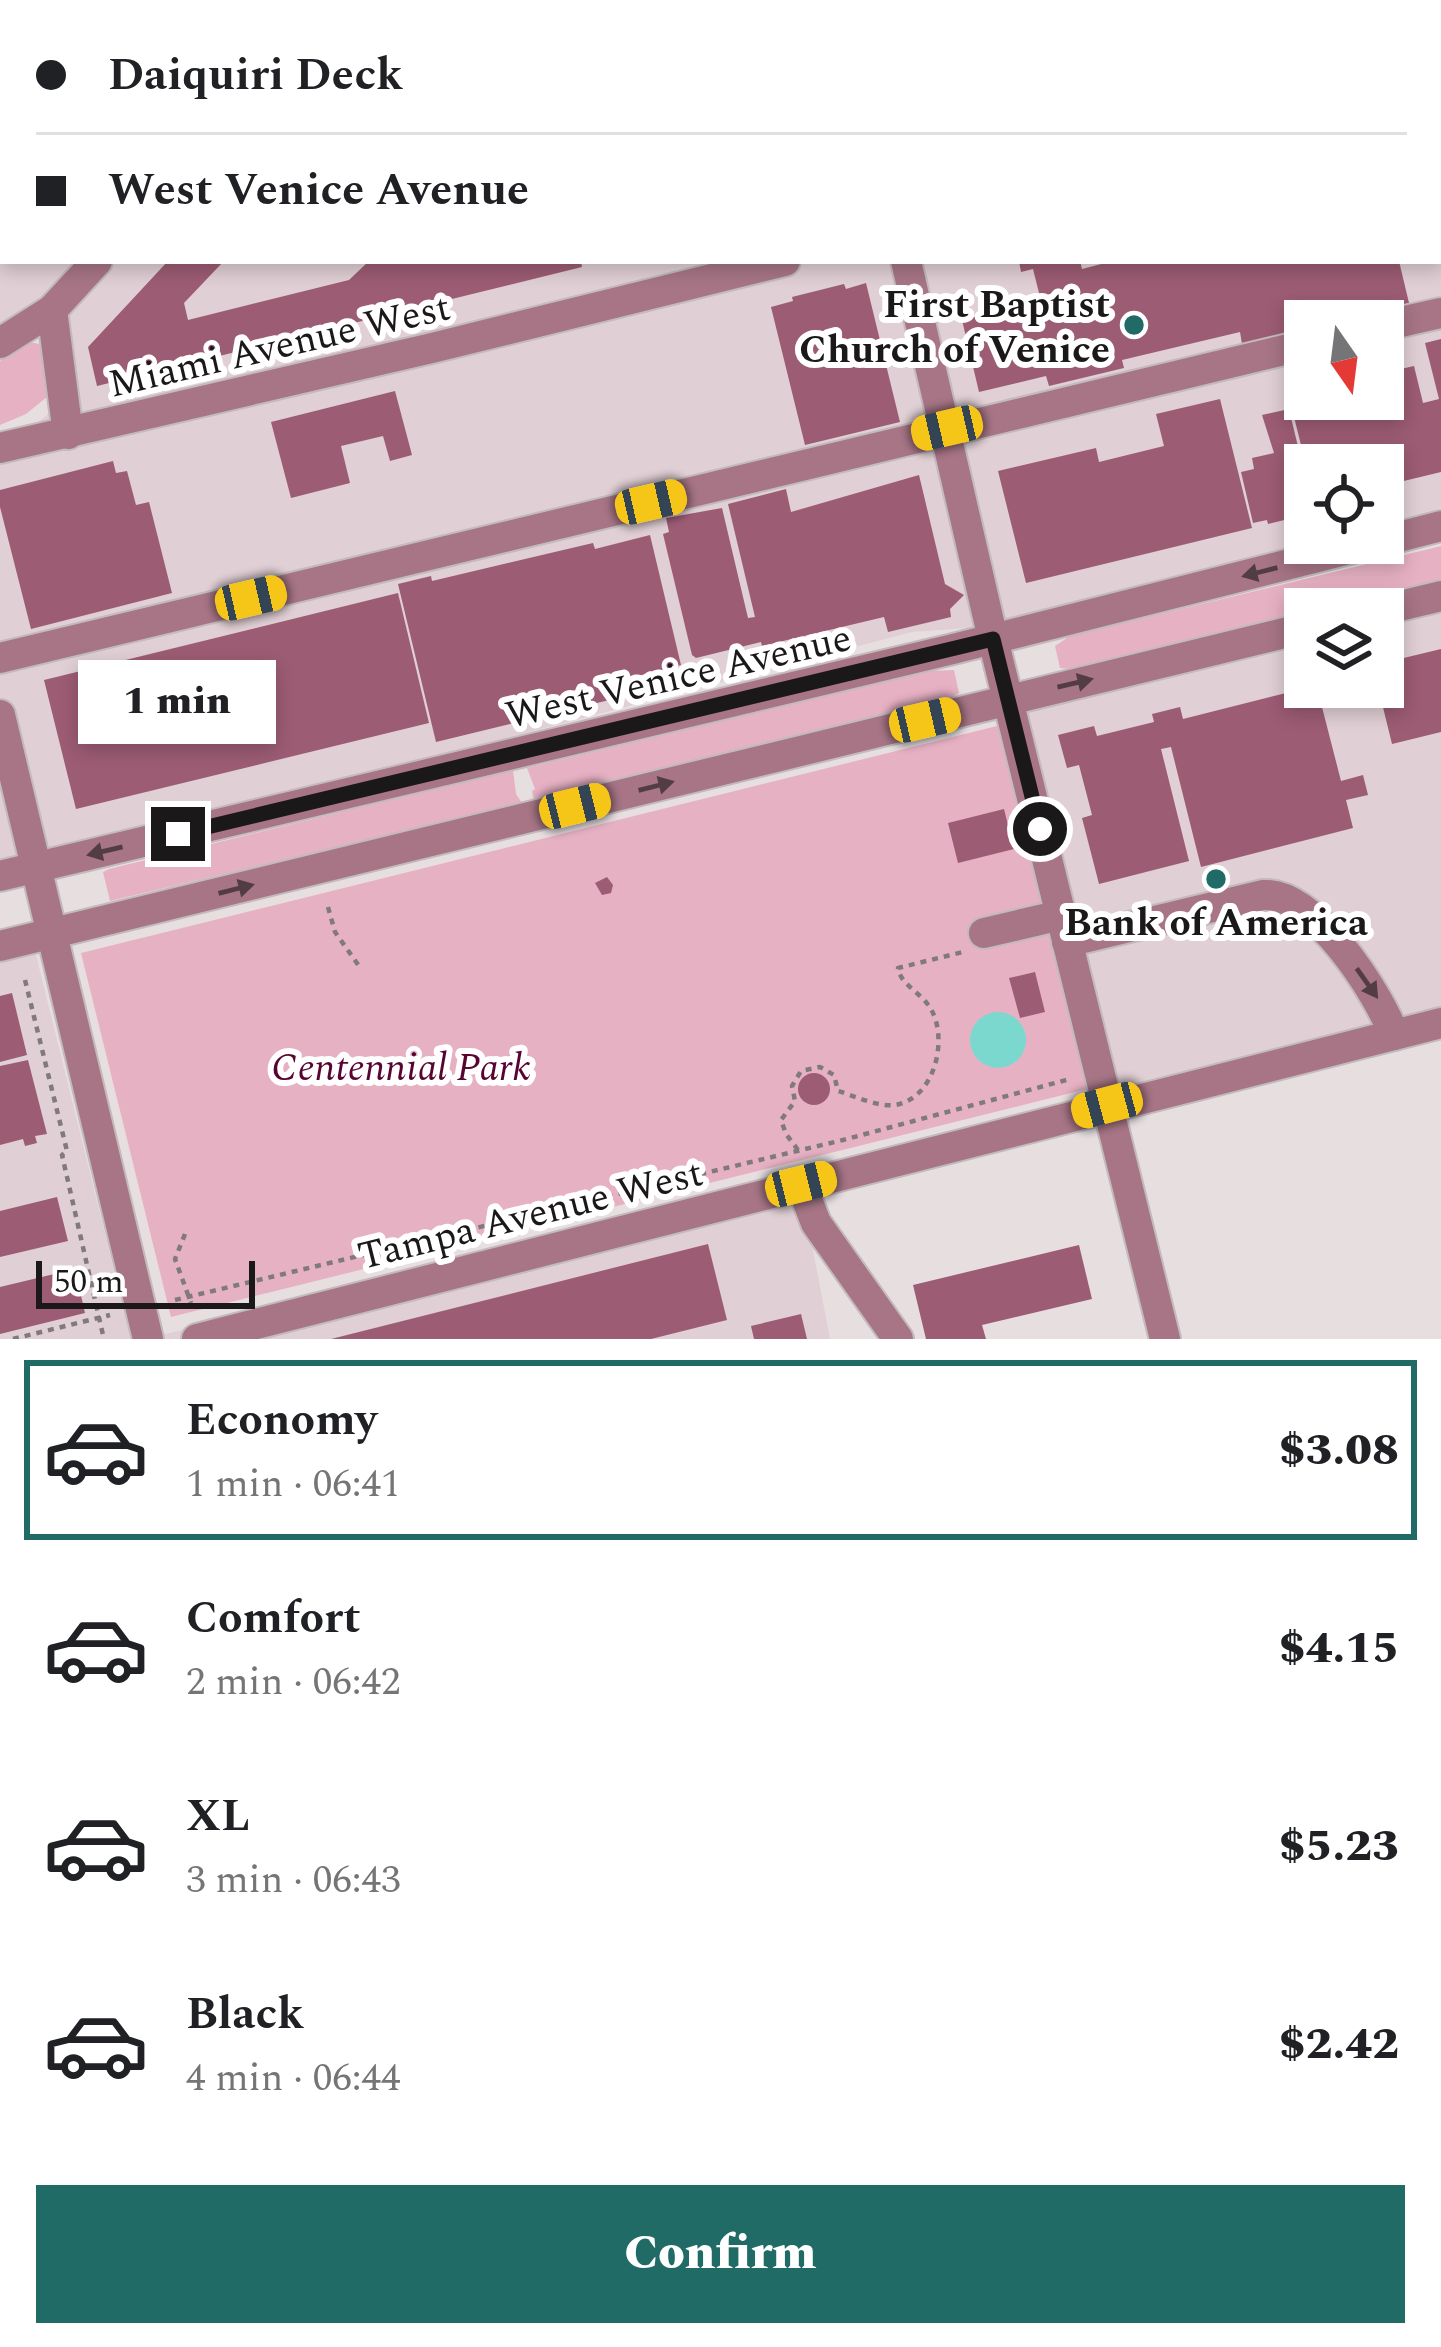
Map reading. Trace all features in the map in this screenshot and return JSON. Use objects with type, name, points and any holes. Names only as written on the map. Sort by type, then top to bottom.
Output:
[{"type":"street","points":[[0,343],[52,310],[95,264]]},
{"type":"street","name":"Miami Avenue West","points":[[0,448],[773,264]]},
{"type":"street","points":[[907,264],[1007,700],[1165,1339]]},
{"type":"street","points":[[52,310],[68,434]]},
{"type":"street","points":[[1404,321],[1441,313]]},
{"type":"street","points":[[0,658],[1284,350]]},
{"type":"street","points":[[1404,536],[1441,526]]},
{"type":"street","name":"West Venice Avenue","points":[[0,876],[1290,564]]},
{"type":"street","points":[[1404,605],[1441,596]]},
{"type":"street","points":[[0,946],[1284,633]]},
{"type":"street","points":[[0,716],[148,1339]]},
{"type":"street","points":[[976,942],[1263,895],[1289,900],[1319,925],[1368,984],[1394,1034]]},
{"type":"street","name":"Tampa Avenue West","points":[[196,1339],[287,1328],[801,1184],[1441,1023]]},
{"type":"street","points":[[801,1184],[816,1223],[898,1339]]},
{"type":"path","points":[[328,907],[335,932],[359,965]]},
{"type":"path","points":[[798,1150],[782,1120],[795,1101],[793,1086],[801,1071],[820,1067],[834,1075],[838,1091],[885,1105],[913,1099],[921,1090],[937,1057],[940,1035],[934,1012],[922,994],[902,981],[898,968],[976,942]]},
{"type":"path","points":[[25,980],[67,1151],[62,1155],[103,1335]]},
{"type":"path","points":[[175,1300],[1071,1082],[1066,1061]]},
{"type":"path","points":[[185,1234],[175,1259],[190,1300]]},
{"type":"path","points":[[13,1339],[116,1314]]},
{"type":"shaded area","points":[[0,264],[1441,264],[1441,508],[1404,518],[1404,444],[1284,444],[1284,548],[968,628],[912,632],[483,744],[0,859],[0,439],[32,427],[58,406],[45,332],[0,344]]},
{"type":"shaded area","points":[[1441,613],[1441,1034],[1094,1102],[1007,717],[1284,651],[1284,708],[1404,708],[1404,622]]},
{"type":"shaded area","points":[[36,955],[131,1339],[0,1339],[0,963]]},
{"type":"shaded area","points":[[801,1188],[830,1339],[144,1339]]},
{"type":"green space","points":[[30,342],[39,344],[45,356],[47,397],[26,414],[0,425],[0,361]]},
{"type":"green space","points":[[1441,546],[1441,581],[1404,590],[1284,588],[1284,619],[1079,670],[1060,668],[1055,646],[1070,636],[1367,564],[1404,564],[1404,555]]},
{"type":"green space","points":[[954,670],[959,693],[945,702],[534,800],[527,768],[929,671]]},
{"type":"green space","name":"Centennial Park","points":[[997,726],[1087,1089],[171,1317],[81,953]]},
{"type":"green space","points":[[513,770],[522,803],[110,901],[103,872],[109,869]]},
{"type":"water","points":[[998,1012],[1018,1020],[1026,1040],[1018,1060],[998,1068],[978,1060],[970,1040],[978,1020]]},
{"type":"building","points":[[165,264],[221,264],[184,303],[188,320],[349,280],[366,264],[582,267],[97,386],[88,347]]},
{"type":"building","name":"First Baptist Church of Venice","points":[[1020,264],[1081,264],[1082,269],[1101,264],[1400,264],[1409,303],[1284,300],[1284,334],[1242,344],[1240,332],[1122,360],[1124,368],[1049,386],[1046,376],[979,392],[962,320],[1041,301],[1033,269],[1021,272]]},
{"type":"building","points":[[866,283],[900,422],[805,445],[771,307],[793,301],[792,297]]},
{"type":"building","points":[[1441,339],[1441,472],[1404,481],[1404,444],[1301,444],[1295,420],[1404,420],[1404,368],[1414,366],[1423,403],[1439,399],[1425,343]]},
{"type":"building","points":[[395,391],[412,455],[390,461],[383,436],[341,446],[350,483],[291,498],[271,422]]},
{"type":"building","points":[[1220,399],[1252,528],[1026,583],[998,471],[1096,448],[1099,462],[1164,446],[1156,414]]},
{"type":"building","points":[[1284,410],[1284,420],[1292,420],[1297,444],[1284,444],[1284,520],[1268,524],[1267,520],[1253,523],[1241,472],[1254,469],[1252,458],[1274,453],[1262,415]]},
{"type":"building","points":[[113,461],[116,473],[127,471],[136,505],[149,502],[172,593],[31,629],[0,507],[0,490]]},
{"type":"building","points":[[919,475],[945,584],[964,595],[950,609],[951,617],[888,632],[884,617],[762,646],[761,642],[696,658],[692,655],[663,534],[669,532],[666,518],[722,508],[748,618],[755,617],[728,504],[786,489],[791,512]]},
{"type":"building","points":[[650,535],[681,665],[626,679],[630,695],[436,742],[398,584]]},
{"type":"building","points":[[398,593],[429,723],[76,809],[44,680]]},
{"type":"building","points":[[1441,649],[1441,732],[1392,744],[1383,708],[1404,708],[1404,658]]},
{"type":"building","points":[[1284,694],[1284,708],[1322,708],[1341,781],[1363,775],[1368,795],[1346,800],[1353,828],[1201,867],[1171,747],[1161,749],[1189,861],[1099,884],[1082,818],[1092,815],[1079,765],[1067,768],[1058,735],[1094,726],[1097,736],[1154,722],[1152,714],[1180,707],[1183,719]]},
{"type":"building","points":[[1004,809],[1014,849],[958,863],[948,823]]},
{"type":"building","points":[[607,877],[613,885],[611,893],[602,895],[595,883]]},
{"type":"building","points":[[1035,972],[1045,1012],[1020,1018],[1009,978]]},
{"type":"building","points":[[12,993],[27,1055],[0,1062],[0,996]]},
{"type":"building","points":[[28,1060],[47,1134],[35,1136],[37,1143],[25,1146],[23,1139],[0,1145],[0,1066]]},
{"type":"building","points":[[814,1073],[825,1078],[830,1089],[825,1100],[814,1105],[803,1100],[798,1089],[803,1078]]},
{"type":"building","points":[[57,1197],[68,1241],[0,1257],[0,1211]]},
{"type":"building","points":[[708,1244],[727,1320],[651,1339],[331,1339]]},
{"type":"building","points":[[1079,1245],[1092,1299],[982,1325],[986,1339],[926,1339],[913,1285]]},
{"type":"building","points":[[75,1269],[85,1313],[0,1334],[0,1287]]},
{"type":"building","points":[[801,1314],[807,1339],[754,1339],[751,1326]]},
{"type":"place","name":"First Baptist Church of Venice","points":[[1134,325]]},
{"type":"place","name":"Bank of America","points":[[1216,879]]},
{"type":"route","points":[[178,834],[993,639],[1040,829]]}]
